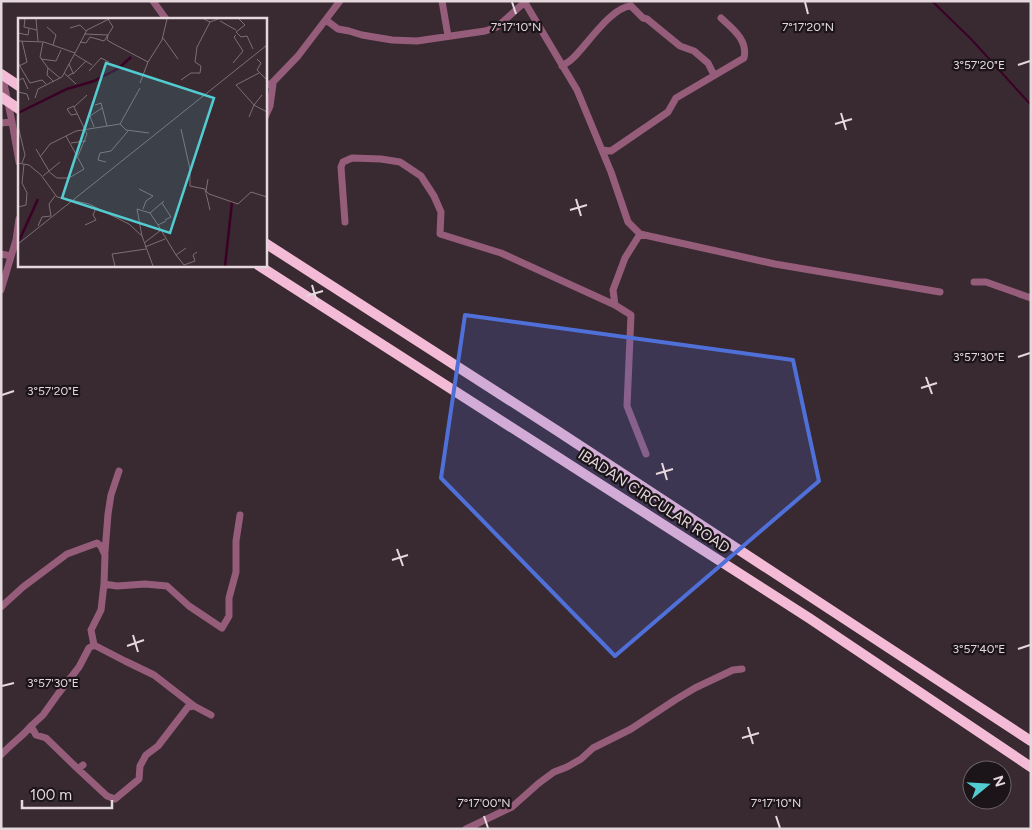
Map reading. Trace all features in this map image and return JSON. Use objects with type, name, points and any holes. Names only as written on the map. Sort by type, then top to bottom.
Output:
[{"type":"highway","points":[[1,73],[18,85]]},
{"type":"highway","points":[[1,98],[18,108]]},
{"type":"highway","name":"IBADAN CIRCULAR ROAD","points":[[266,244],[556,430],[1031,741]]},
{"type":"highway","name":"IBADAN CIRCULAR ROAD","points":[[260,266],[809,618],[1031,767]]},
{"type":"street","points":[[153,1],[165,18]]},
{"type":"street","points":[[268,84],[298,56],[340,1]]},
{"type":"street","points":[[442,1],[448,36]]},
{"type":"street","points":[[326,20],[338,29],[362,35],[392,40],[417,41],[485,31],[497,27],[525,2],[577,90],[611,172],[628,222],[640,234],[775,264],[940,292]]},
{"type":"street","points":[[562,66],[572,59],[615,13],[625,6],[631,6],[643,18],[647,19],[680,46],[694,51],[708,63],[714,75]]},
{"type":"street","points":[[602,150],[611,150],[654,123],[668,112],[676,98],[744,58],[745,52],[741,38],[721,18]]},
{"type":"street","points":[[1,73],[18,156]]},
{"type":"street","points":[[266,115],[270,106],[273,84],[268,84]]},
{"type":"street","points":[[1,123],[12,122]]},
{"type":"street","points":[[345,222],[341,167],[343,162],[352,158],[400,162],[421,176],[434,196],[441,212],[440,234],[501,253],[615,305],[631,315],[627,406],[646,454]]},
{"type":"street","points":[[1,290],[16,240],[18,226]]},
{"type":"street","points":[[615,305],[613,290],[625,258],[640,234]]},
{"type":"street","points":[[1,254],[11,256]]},
{"type":"street","points":[[974,282],[986,282],[1031,298]]},
{"type":"street","points":[[120,471],[111,495],[108,514],[104,584],[100,610],[91,630],[94,645],[125,662],[154,674],[194,706],[211,715]]},
{"type":"street","points":[[104,584],[117,586],[145,584],[167,586],[190,606],[222,628],[229,616],[230,598],[236,572],[236,541],[240,515]]},
{"type":"street","points":[[1,607],[23,587],[67,554],[97,543],[101,546],[105,555]]},
{"type":"street","points":[[1,755],[43,715],[79,667],[89,648],[94,645]]},
{"type":"street","points":[[466,829],[512,807],[554,772],[567,768],[582,759],[593,748],[631,729],[695,688],[733,670],[742,669]]},
{"type":"street","points":[[31,726],[36,735],[46,738],[80,767],[107,796],[115,800],[139,778],[140,766],[146,756],[158,746],[188,707],[194,706]]},
{"type":"highlighted area","points":[[465,315],[793,360],[819,481],[615,656],[441,478]]},
{"type":"waterway","points":[[932,1],[972,40],[1031,105]]}]
